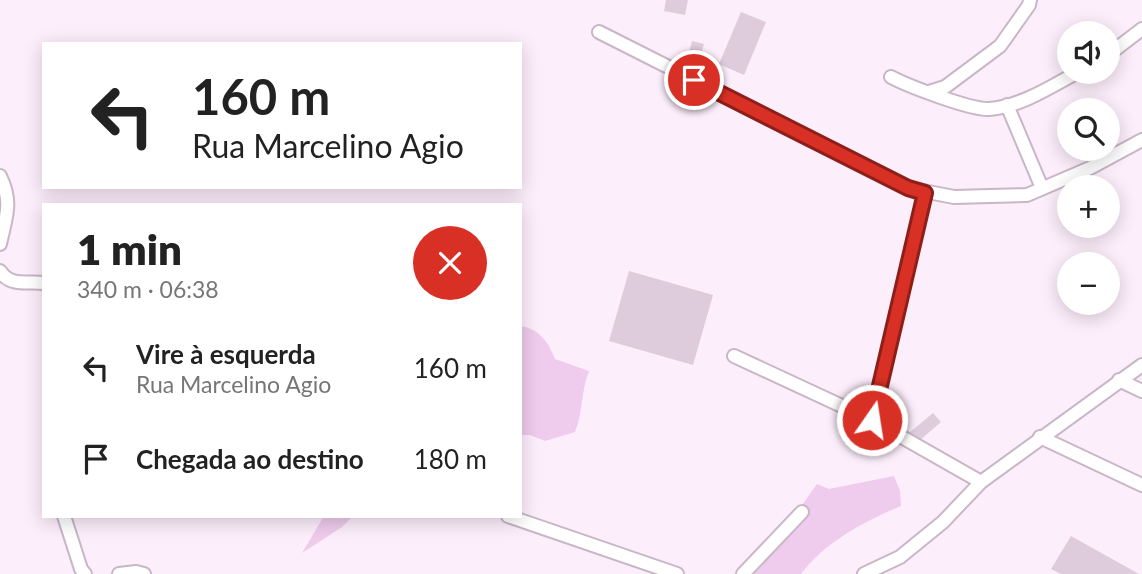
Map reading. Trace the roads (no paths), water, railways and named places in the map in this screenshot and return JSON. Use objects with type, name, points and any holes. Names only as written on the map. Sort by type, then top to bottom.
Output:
[{"type":"street","points":[[929,92],[945,87],[1000,46],[1030,0]]},
{"type":"street","points":[[1120,46],[1142,29]]},
{"type":"street","points":[[599,32],[908,188],[925,193],[954,197],[1027,195],[1090,168],[1142,140]]},
{"type":"street","points":[[891,77],[910,87],[987,109],[1007,105],[1057,83]]},
{"type":"street","points":[[1007,105],[1042,188]]},
{"type":"street","points":[[0,176],[8,191],[8,207],[0,244]]},
{"type":"street","points":[[872,420],[925,193]]},
{"type":"street","points":[[0,271],[4,278],[19,283],[42,283]]},
{"type":"street","points":[[734,356],[856,415],[872,420],[981,482]]},
{"type":"street","points":[[864,574],[900,557],[943,522],[981,482],[1142,365]]},
{"type":"street","points":[[1119,380],[1142,391]]},
{"type":"street","points":[[1040,437],[1142,485]]},
{"type":"street","points":[[743,574],[802,512]]},
{"type":"street","points":[[65,518],[85,574]]},
{"type":"street","points":[[514,518],[677,574]]},
{"type":"street","points":[[119,574],[144,574]]}]
